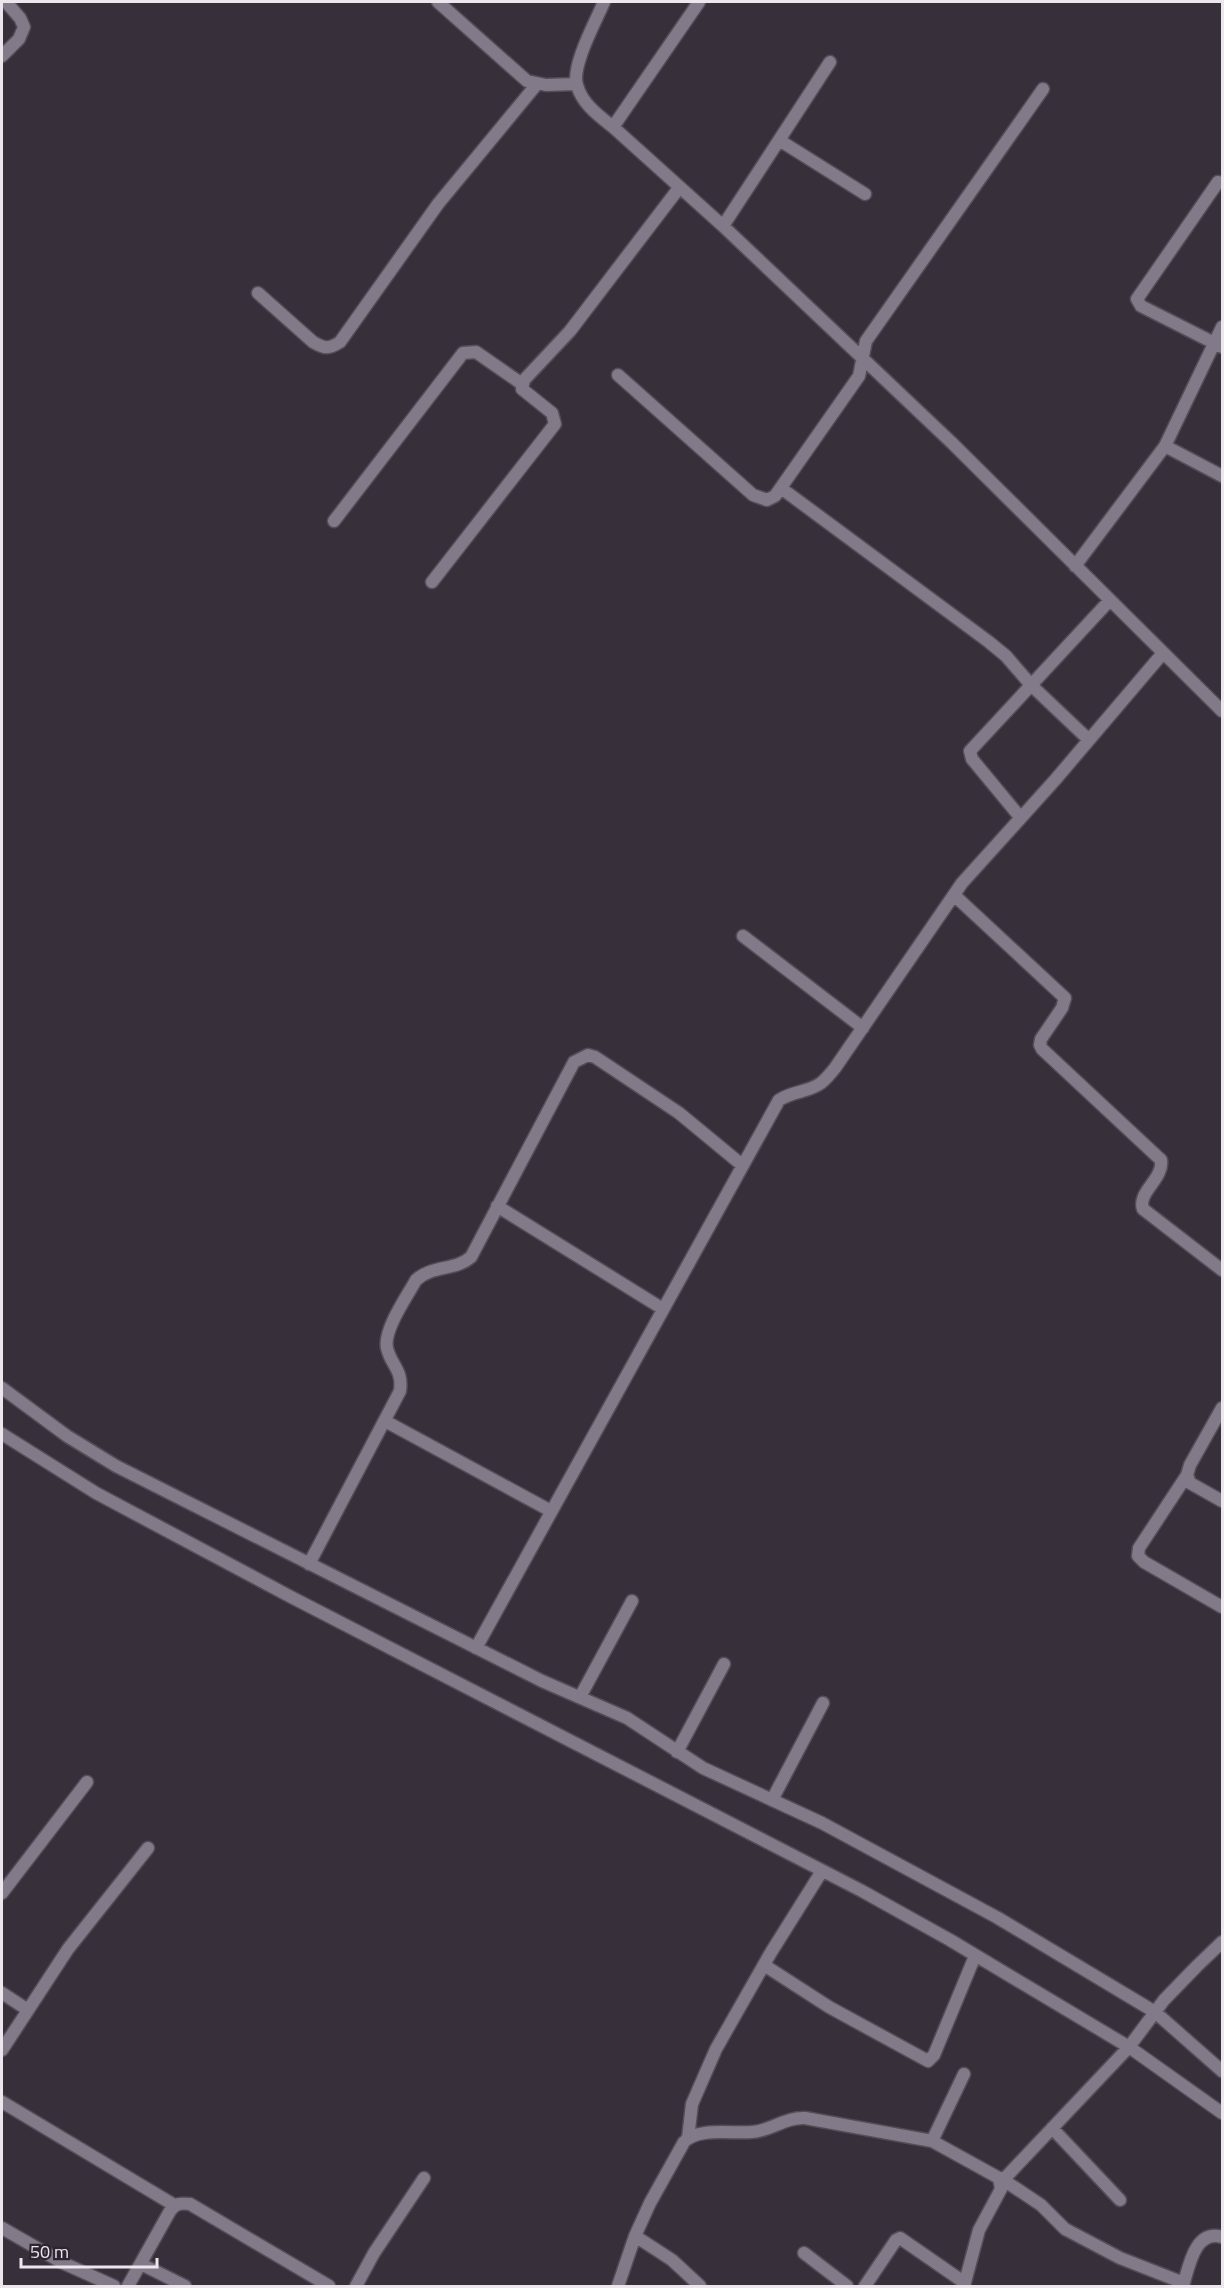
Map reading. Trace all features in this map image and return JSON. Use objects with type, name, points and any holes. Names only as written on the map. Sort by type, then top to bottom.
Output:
[{"type":"street","points":[[2,56],[19,39],[24,27],[20,18],[6,2]]},
{"type":"street","points":[[438,2],[527,81],[537,84],[576,84]]},
{"type":"street","points":[[604,2],[577,69],[576,84],[584,100],[597,116],[613,127],[723,226],[952,443],[1222,711]]},
{"type":"street","points":[[613,127],[699,2]]},
{"type":"street","points":[[723,226],[830,62]]},
{"type":"street","points":[[258,293],[313,342],[323,348],[330,348],[340,342],[438,204],[537,84]]},
{"type":"street","points":[[618,375],[753,495],[767,500],[775,496],[855,382],[861,371],[866,341],[1043,89]]},
{"type":"street","points":[[779,140],[865,194]]},
{"type":"street","points":[[1218,182],[1137,298],[1141,306],[1219,345]]},
{"type":"street","points":[[522,384],[570,331],[680,188]]},
{"type":"street","points":[[1075,566],[1166,446],[1219,345],[1222,327]]},
{"type":"street","points":[[334,521],[463,353],[476,352],[522,384],[525,393],[552,413],[555,424],[432,582]]},
{"type":"street","points":[[1166,446],[1222,476]]},
{"type":"street","points":[[781,488],[989,642],[1006,656],[1031,685],[1089,740]]},
{"type":"street","points":[[1020,817],[972,759],[970,752],[1110,600]]},
{"type":"street","points":[[476,1648],[779,1100],[790,1092],[806,1090],[820,1083],[835,1068],[954,895],[1163,653]]},
{"type":"street","points":[[954,895],[1065,998],[1062,1008],[1041,1039],[1042,1049],[1161,1160],[1161,1172],[1142,1199],[1143,1209],[1222,1270]]},
{"type":"street","points":[[743,936],[863,1028]]},
{"type":"street","points":[[309,1564],[400,1391],[401,1375],[387,1348],[390,1327],[416,1280],[422,1274],[457,1266],[471,1257],[574,1062],[588,1055],[660,1099],[742,1165]]},
{"type":"street","points":[[497,1206],[663,1309]]},
{"type":"street","points":[[2,1388],[59,1430],[116,1466],[542,1681],[627,1718],[703,1767],[822,1823],[998,1918],[1155,2012],[1222,2071]]},
{"type":"street","points":[[1222,1408],[1190,1465],[1187,1475],[1139,1548],[1138,1556],[1143,1563],[1222,1607]]},
{"type":"street","points":[[385,1421],[551,1511]]},
{"type":"street","points":[[2,1434],[96,1493],[293,1598],[736,1825],[881,1902],[1132,2043],[1222,2113]]},
{"type":"street","points":[[1187,1475],[1190,1483],[1222,1501]]},
{"type":"street","points":[[580,1697],[632,1601]]},
{"type":"street","points":[[677,1752],[724,1664]]},
{"type":"street","points":[[772,1800],[823,1703]]},
{"type":"street","points":[[2,1893],[87,1782]]},
{"type":"street","points":[[2,2050],[68,1949],[148,1848]]},
{"type":"street","points":[[618,2286],[635,2236],[650,2203],[688,2138],[692,2104],[716,2049],[822,1871]]},
{"type":"street","points":[[865,2286],[896,2240],[900,2238],[964,2285],[979,2230],[1001,2189],[1001,2179],[1132,2043],[1155,2012],[1222,1942]]},
{"type":"street","points":[[764,1965],[829,2007],[928,2061],[934,2055],[975,1956]]},
{"type":"street","points":[[2,1993],[28,2010]]},
{"type":"street","points":[[932,2141],[964,2074]]},
{"type":"street","points":[[2,2102],[174,2205],[190,2204],[329,2286]]},
{"type":"street","points":[[688,2138],[700,2134],[760,2132],[795,2118],[932,2141],[1001,2179],[1041,2205],[1065,2229],[1120,2258],[1183,2285],[1196,2249],[1202,2240],[1208,2235],[1222,2236]]},
{"type":"street","points":[[1052,2128],[1120,2200]]},
{"type":"street","points":[[356,2286],[374,2253],[424,2178]]},
{"type":"street","points":[[128,2286],[174,2205]]},
{"type":"street","points":[[2,2228],[54,2259],[114,2286]]},
{"type":"street","points":[[635,2236],[672,2260],[700,2286]]},
{"type":"street","points":[[804,2253],[846,2286]]},
{"type":"street","points":[[141,2264],[185,2286]]}]
